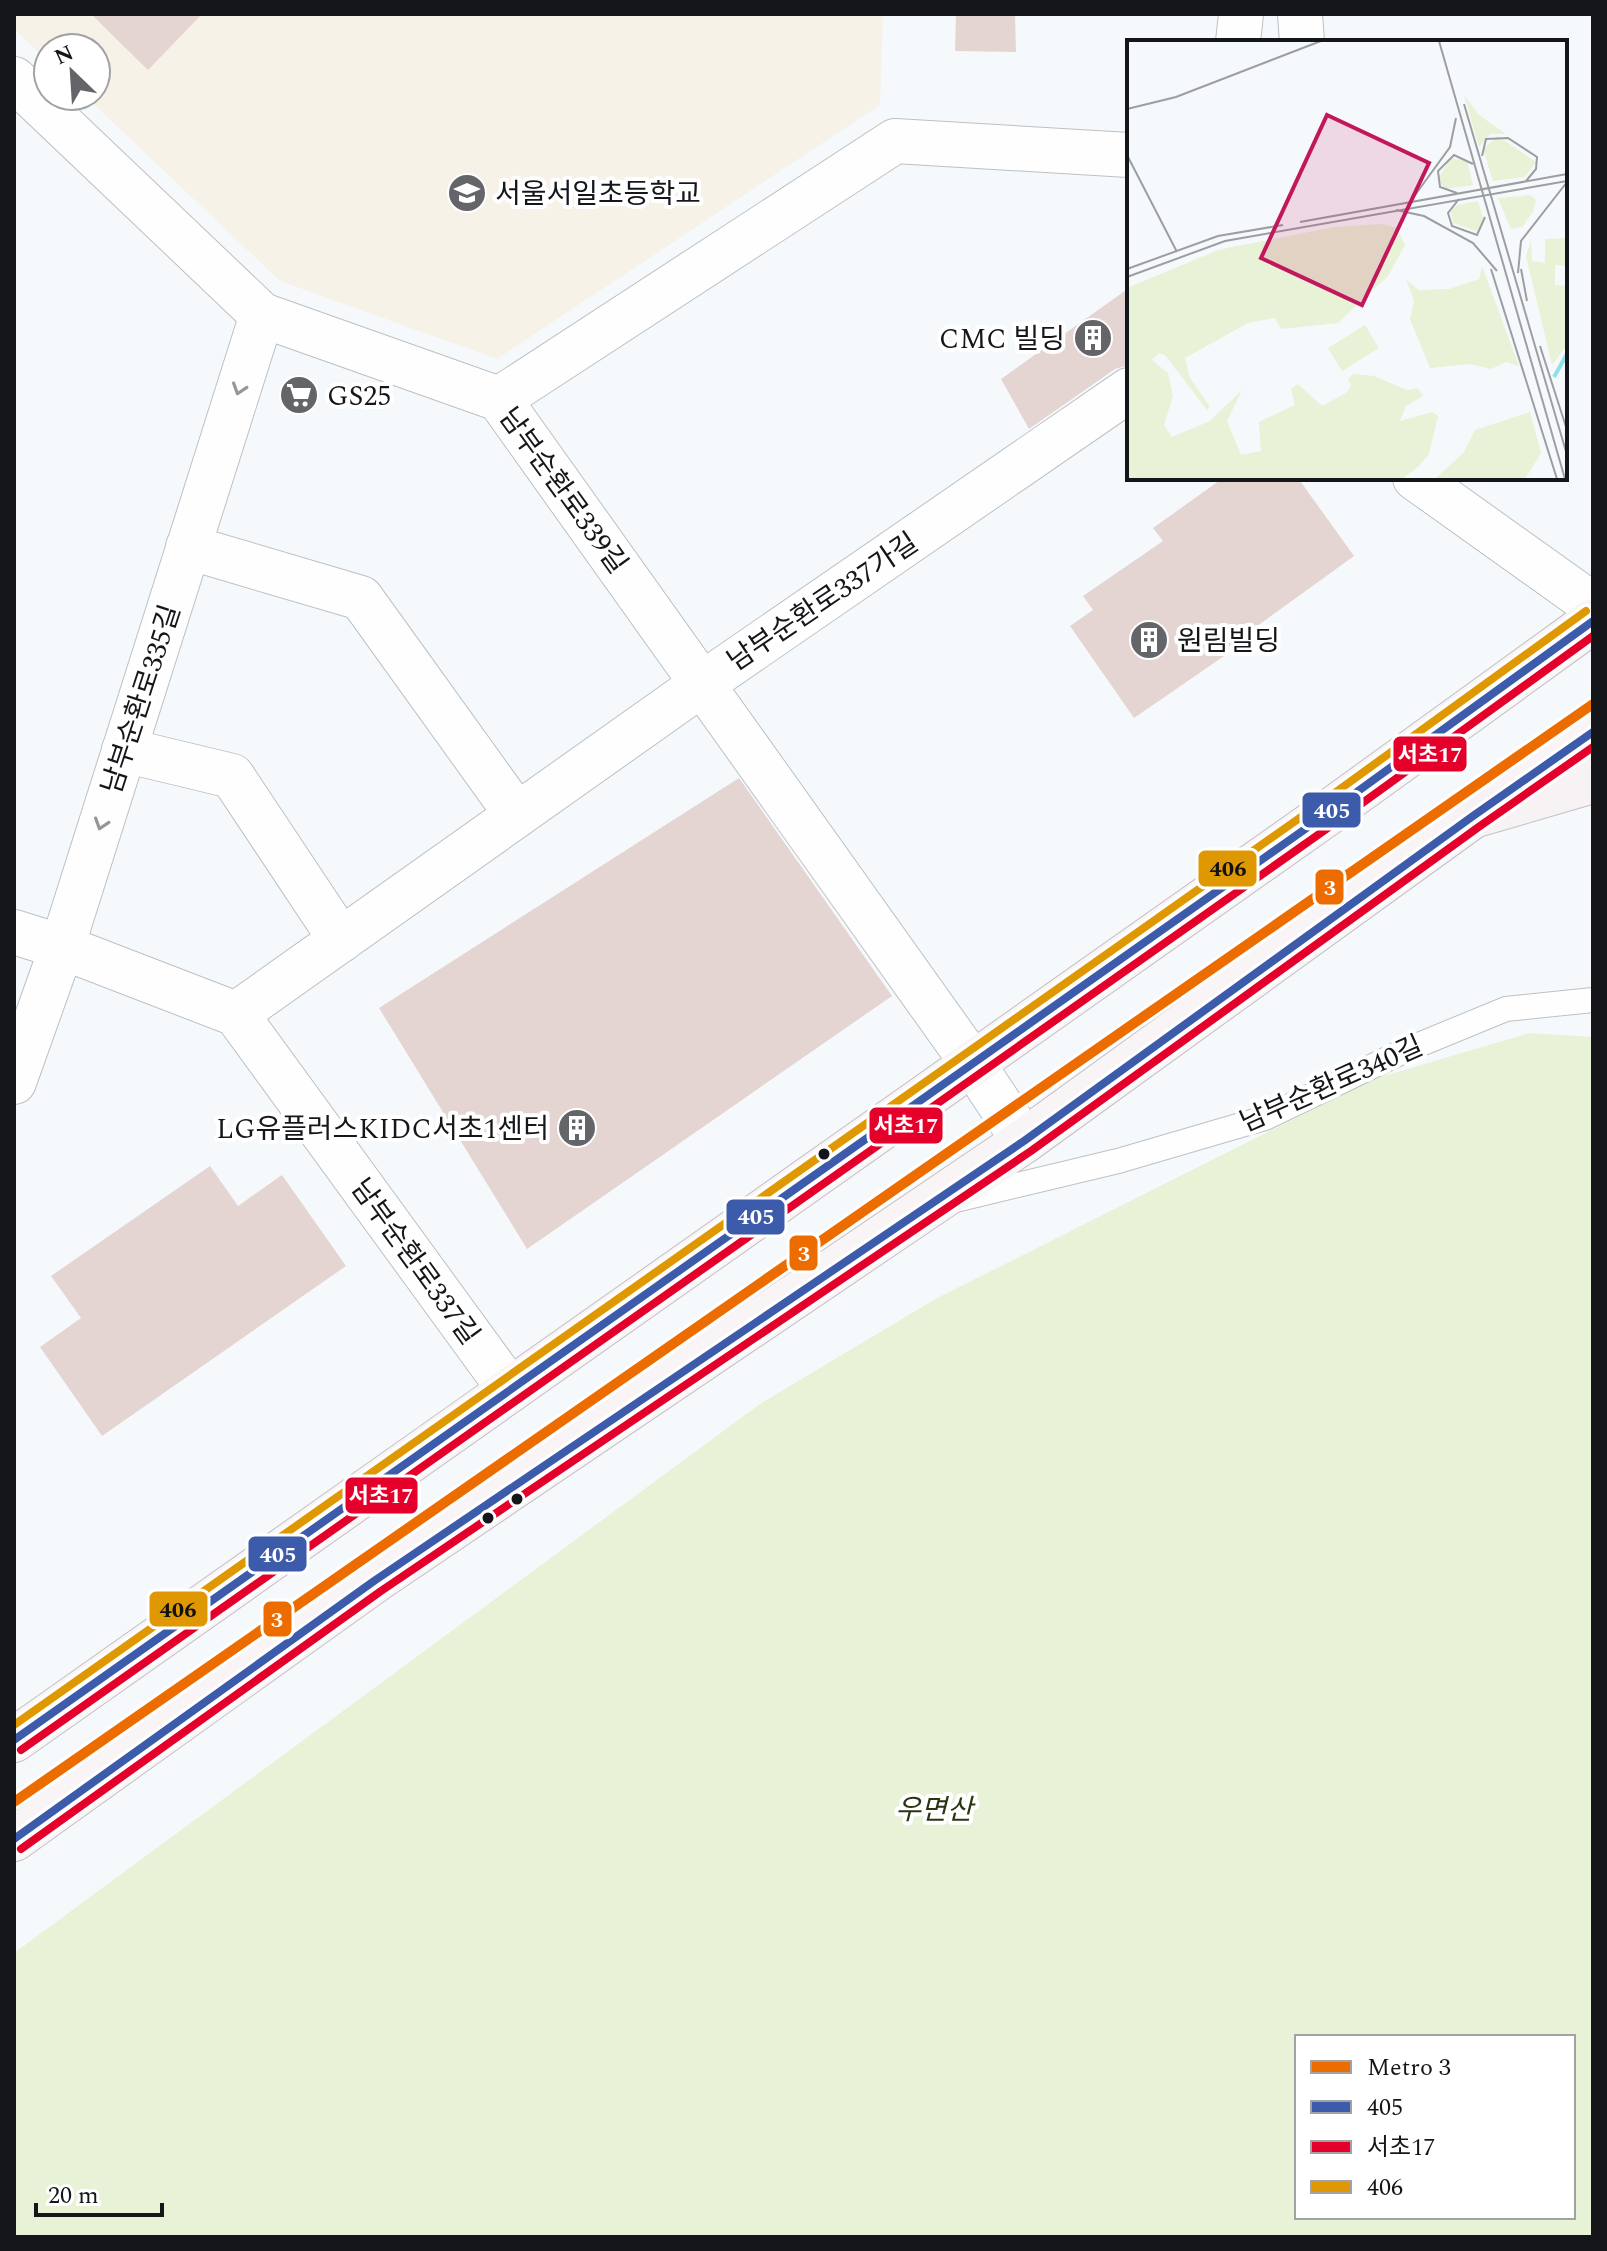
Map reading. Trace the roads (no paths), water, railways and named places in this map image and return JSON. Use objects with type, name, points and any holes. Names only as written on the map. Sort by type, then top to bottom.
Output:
[{"type":"highway","points":[[1473,816],[1593,781]]},
{"type":"main road","points":[[14,1740],[1299,834],[1593,621]]},
{"type":"main road","points":[[14,1839],[374,1581],[1024,1141],[1593,732]]},
{"type":"street","points":[[1238,40],[1241,14]]},
{"type":"street","name":"남부순환로339길","points":[[15,83],[262,315],[499,399],[973,1064],[1024,1141]]},
{"type":"street","points":[[499,399],[895,141],[1127,155]]},
{"type":"street","name":"남부순환로335길","points":[[14,1082],[62,947],[262,315]]},
{"type":"street","name":"남부순환로337가길","points":[[236,1014],[702,684],[1127,391]]},
{"type":"street","points":[[1418,480],[1593,605]]},
{"type":"street","points":[[188,547],[361,598],[517,815]]},
{"type":"street","points":[[124,750],[232,776],[341,940]]},
{"type":"street","points":[[14,932],[62,947],[236,1014]]},
{"type":"street","name":"남부순환로337길","points":[[236,1014],[510,1390]]},
{"type":"lane","name":"남부순환로340길","points":[[930,1206],[1118,1161],[1265,1118],[1404,1051],[1506,1009],[1593,1000]]},
{"type":"metro line","name":"3","points":[[14,1802],[1593,704]]},
{"type":"place","name":"서울서일초등학교","points":[[467,193]]},
{"type":"place","name":"CMC 빌딩","points":[[1093,338]]},
{"type":"place","name":"GS25","points":[[299,395]]},
{"type":"place","name":"원림빌딩","points":[[1149,640]]},
{"type":"place","name":"LG유플러스KIDC서초1센터","points":[[577,1128]]},
{"type":"park label","name":"우면산","points":[[934,1809]]}]
